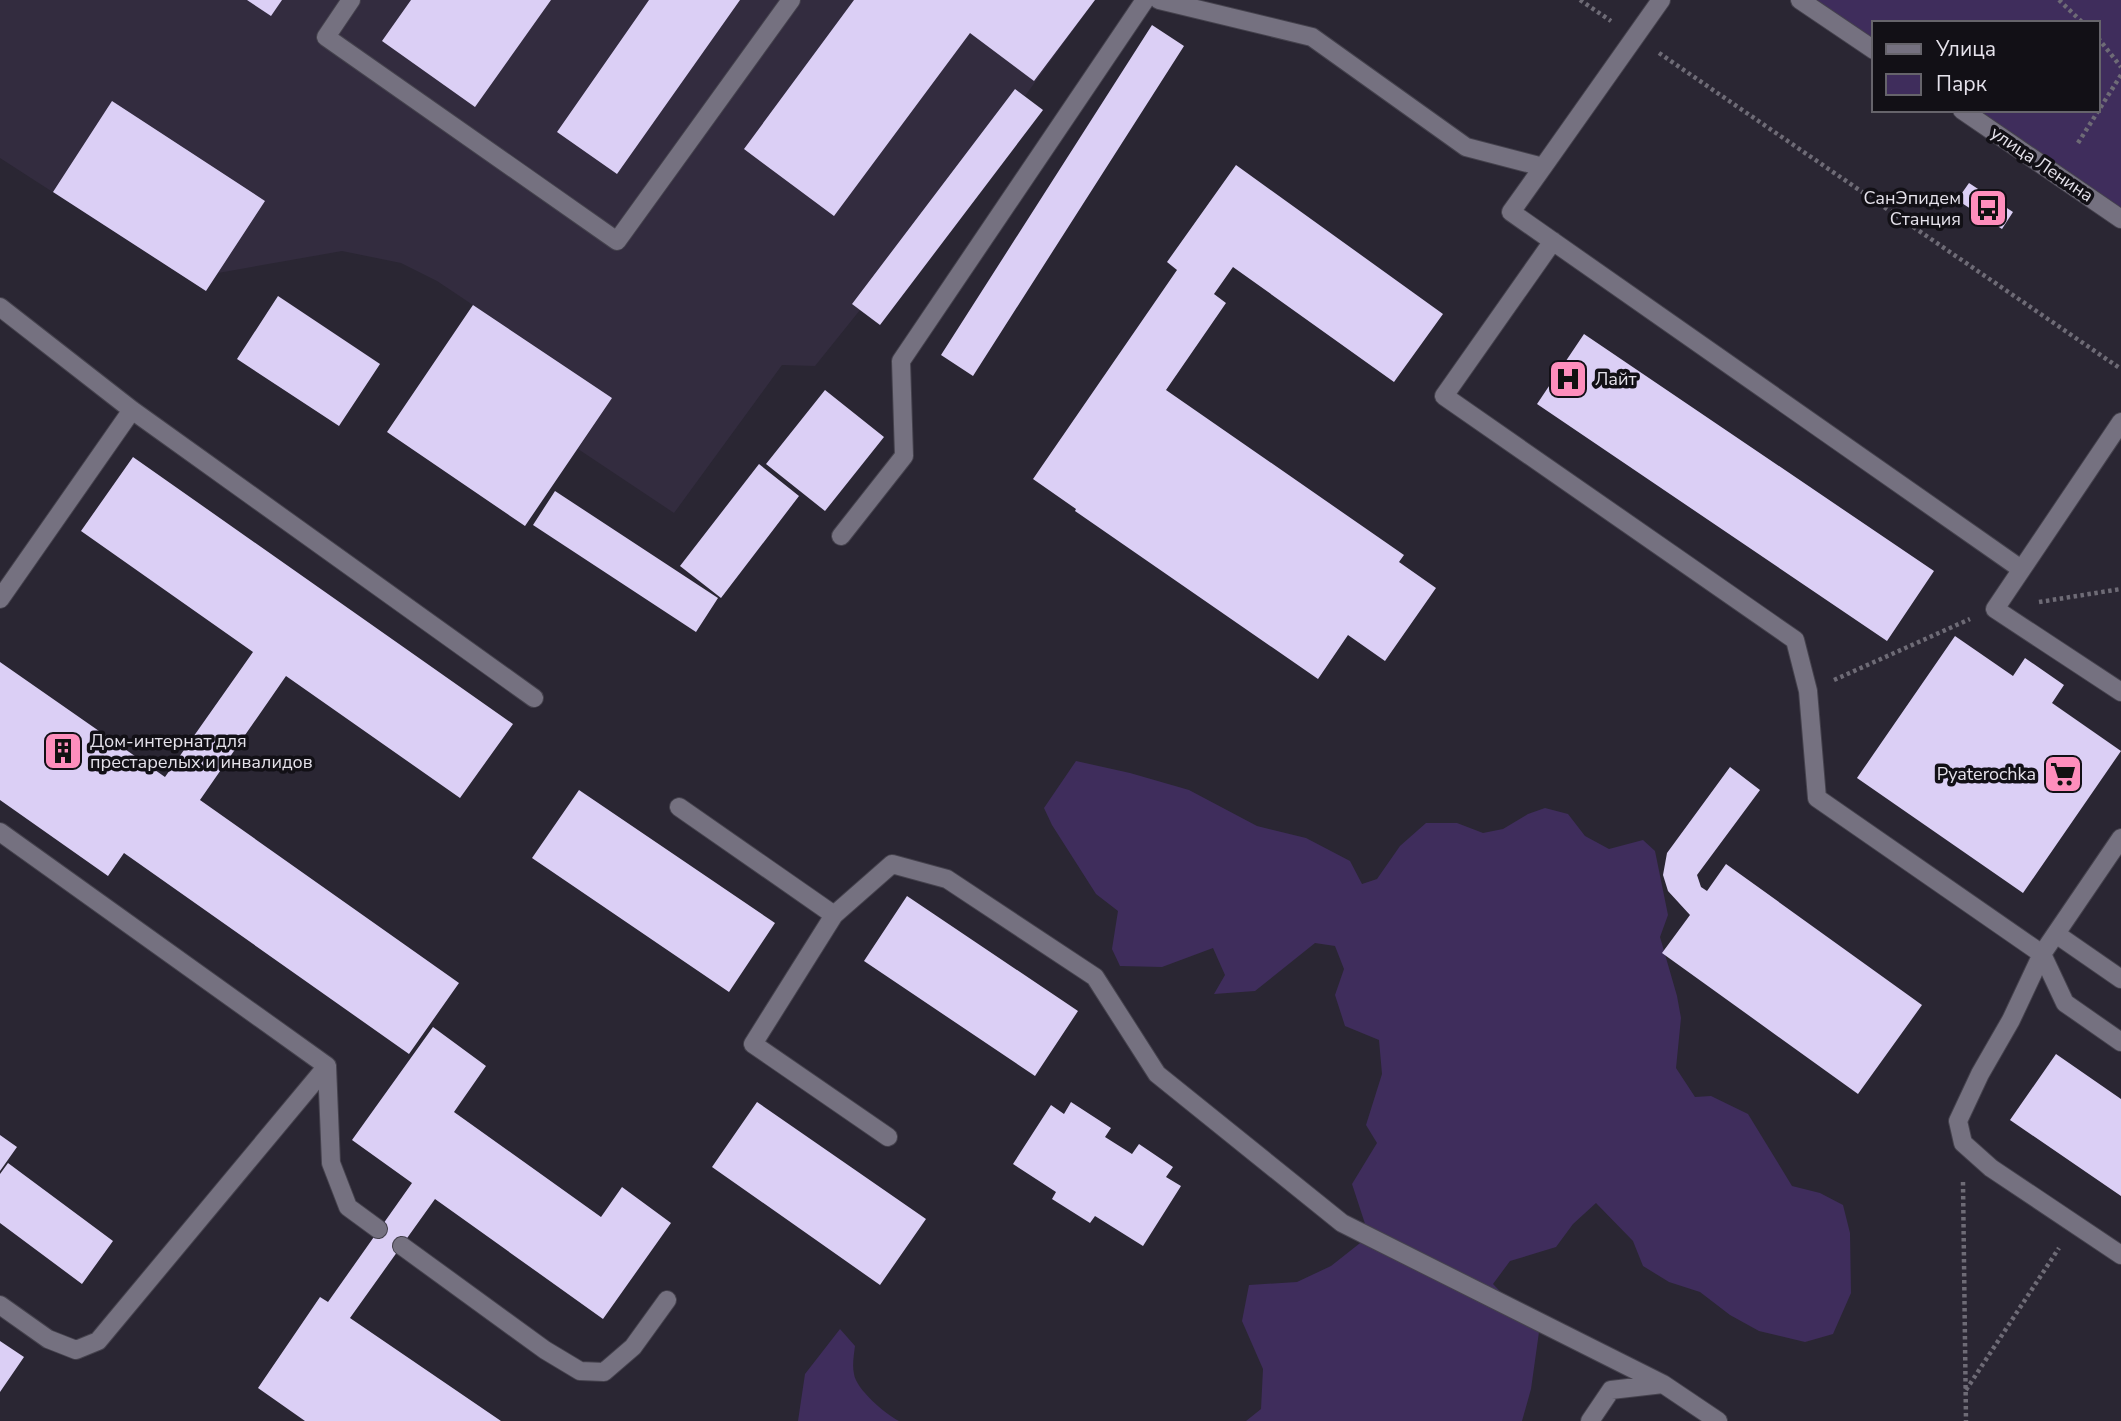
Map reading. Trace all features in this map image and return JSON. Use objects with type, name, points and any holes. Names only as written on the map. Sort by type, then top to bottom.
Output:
[{"type":"main road","points":[[351,0],[326,37],[617,241],[791,0]]},
{"type":"main road","points":[[841,536],[904,456],[901,361],[1145,0]]},
{"type":"main road","points":[[1159,0],[1312,37],[1466,147],[1543,167]]},
{"type":"main road","points":[[1661,0],[1511,212],[2021,569]]},
{"type":"main road","points":[[1800,0],[1872,49]]},
{"type":"main road","name":"улица Ленина","points":[[1965,112],[2121,219]]},
{"type":"main road","points":[[1553,241],[1444,396],[1795,640],[1808,691],[1817,798],[2042,954],[2064,1003],[2121,1042]]},
{"type":"main road","points":[[0,307],[132,410],[534,698]]},
{"type":"main road","points":[[0,599],[132,410]]},
{"type":"main road","points":[[2121,422],[1994,609],[2121,692]]},
{"type":"main road","points":[[680,807],[834,915]]},
{"type":"main road","points":[[0,832],[327,1066]]},
{"type":"main road","points":[[2121,838],[2042,954],[1958,1121],[1963,1143],[1991,1168],[2121,1255]]},
{"type":"main road","points":[[888,1137],[753,1044],[834,915],[892,863],[947,879],[1095,977],[1157,1074],[1342,1223],[1663,1384],[1718,1421]]},
{"type":"main road","points":[[2056,934],[2121,979]]},
{"type":"main road","points":[[327,1066],[331,1163],[348,1207],[378,1229]]},
{"type":"main road","points":[[0,1305],[48,1339],[76,1350],[98,1342],[327,1066]]},
{"type":"main road","points":[[401,1246],[545,1350],[580,1371],[604,1372],[633,1347],[667,1300]]},
{"type":"main road","points":[[1590,1421],[1611,1390],[1663,1384]]},
{"type":"path","points":[[1580,0],[2121,369]]},
{"type":"path","points":[[2059,0],[2081,21]]},
{"type":"path","points":[[2100,41],[2121,67]]},
{"type":"path","points":[[2100,109],[2121,75]]},
{"type":"path","points":[[2078,144],[2098,112]]},
{"type":"path","points":[[1808,691],[1994,609],[2121,589]]},
{"type":"path","points":[[1963,1143],[1965,1421]]},
{"type":"path","points":[[1965,1390],[2075,1224]]},
{"type":"shaded area","points":[[0,0],[1095,0],[1025,96],[1015,89],[852,304],[860,310],[815,366],[782,365],[674,513],[578,449],[612,398],[437,281],[401,263],[342,251],[218,273],[206,291],[0,158]]},
{"type":"green space","points":[[1800,0],[2121,0],[2121,219],[1965,112],[2100,112],[2100,21],[1872,21],[1872,49]]},
{"type":"green space","points":[[1076,761],[1189,790],[1257,826],[1306,838],[1350,861],[1362,884],[1377,879],[1400,846],[1426,823],[1457,823],[1483,833],[1503,829],[1528,814],[1545,808],[1568,814],[1585,836],[1609,849],[1643,840],[1655,851],[1668,915],[1660,937],[1681,1018],[1676,1068],[1695,1097],[1711,1096],[1748,1114],[1792,1186],[1820,1193],[1843,1205],[1850,1233],[1851,1293],[1833,1334],[1805,1342],[1759,1331],[1730,1315],[1700,1292],[1669,1282],[1643,1266],[1633,1241],[1596,1203],[1573,1224],[1556,1247],[1510,1261],[1493,1284],[1539,1332],[1531,1389],[1522,1421],[1246,1421],[1261,1409],[1263,1369],[1242,1321],[1249,1285],[1297,1282],[1331,1266],[1369,1236],[1352,1184],[1377,1143],[1366,1125],[1382,1074],[1379,1040],[1345,1026],[1335,995],[1344,969],[1335,946],[1315,943],[1255,991],[1214,994],[1225,975],[1213,948],[1162,967],[1120,966],[1112,949],[1118,911],[1096,894],[1044,808]]},
{"type":"green space","points":[[840,1329],[855,1346],[853,1371],[860,1387],[879,1407],[899,1421],[798,1421],[805,1374]]},
{"type":"building","points":[[247,0],[282,0],[271,16]]},
{"type":"building","points":[[411,0],[551,0],[475,107],[382,41]]},
{"type":"building","points":[[649,0],[740,0],[617,174],[557,132]]},
{"type":"building","points":[[854,0],[1095,0],[1034,81],[970,33],[834,216],[744,149]]},
{"type":"building","points":[[1152,25],[1184,46],[973,376],[941,355]]},
{"type":"building","points":[[1015,89],[1043,110],[880,325],[852,304]]},
{"type":"building","points":[[112,101],[265,201],[206,291],[53,192]]},
{"type":"building","points":[[1236,165],[1443,314],[1394,382],[1233,267],[1214,294],[1226,303],[1166,390],[1404,555],[1399,562],[1436,588],[1385,661],[1348,635],[1318,679],[1033,479],[1177,270],[1167,262]]},
{"type":"building","points":[[1969,183],[2013,212],[2002,229],[1957,200]]},
{"type":"building","points":[[278,296],[380,364],[339,426],[237,359]]},
{"type":"building","points":[[473,305],[612,398],[525,526],[387,432]]},
{"type":"building","points":[[1584,334],[1934,571],[1887,641],[1537,404]]},
{"type":"building","points":[[825,390],[884,437],[825,511],[766,464]]},
{"type":"building","name":"Дом-интернат для престарелых и инвалидов","points":[[133,457],[513,724],[460,798],[286,676],[200,800],[459,983],[409,1054],[124,853],[108,876],[0,800],[0,662],[165,777],[253,652],[81,531]]},
{"type":"building","points":[[759,464],[799,496],[721,598],[680,566]]},
{"type":"building","points":[[555,491],[718,598],[696,632],[533,525]]},
{"type":"building","points":[[1955,636],[2013,676],[2025,658],[2064,685],[2052,703],[2121,751],[2023,893],[1857,778]]},
{"type":"building","points":[[1730,767],[1760,790],[1697,875],[1701,887],[1707,891],[1726,864],[1922,1005],[1858,1094],[1662,953],[1690,915],[1668,891],[1663,875],[1667,853]]},
{"type":"building","points":[[579,790],[775,923],[729,992],[532,858]]},
{"type":"building","points":[[907,896],[1078,1011],[1035,1076],[864,961]]},
{"type":"building","points":[[433,1027],[486,1066],[454,1112],[601,1217],[622,1187],[671,1223],[603,1319],[435,1199],[350,1318],[501,1421],[305,1421],[258,1388],[320,1297],[328,1302],[412,1183],[352,1140]]},
{"type":"building","points":[[2056,1054],[2121,1099],[2121,1196],[2010,1120]]},
{"type":"building","points":[[757,1102],[926,1219],[880,1285],[712,1167]]},
{"type":"building","points":[[1071,1102],[1111,1128],[1105,1137],[1132,1154],[1139,1144],[1173,1167],[1166,1177],[1181,1186],[1143,1246],[1095,1216],[1090,1223],[1052,1199],[1056,1192],[1013,1164],[1051,1105],[1064,1114]]},
{"type":"building","points":[[0,1135],[17,1147],[0,1171]]},
{"type":"building","points":[[8,1163],[113,1241],[82,1284],[0,1223],[0,1174]]},
{"type":"building","points":[[0,1341],[24,1357],[0,1392]]},
{"type":"place","name":"СанЭпидем Станция","points":[[1988,208]]},
{"type":"place","name":"Лайт","points":[[1568,379]]},
{"type":"place","name":"Дом-интернат для престарелых и инвалидов","points":[[63,751]]},
{"type":"place","name":"Pyaterochka","points":[[2063,774]]}]
